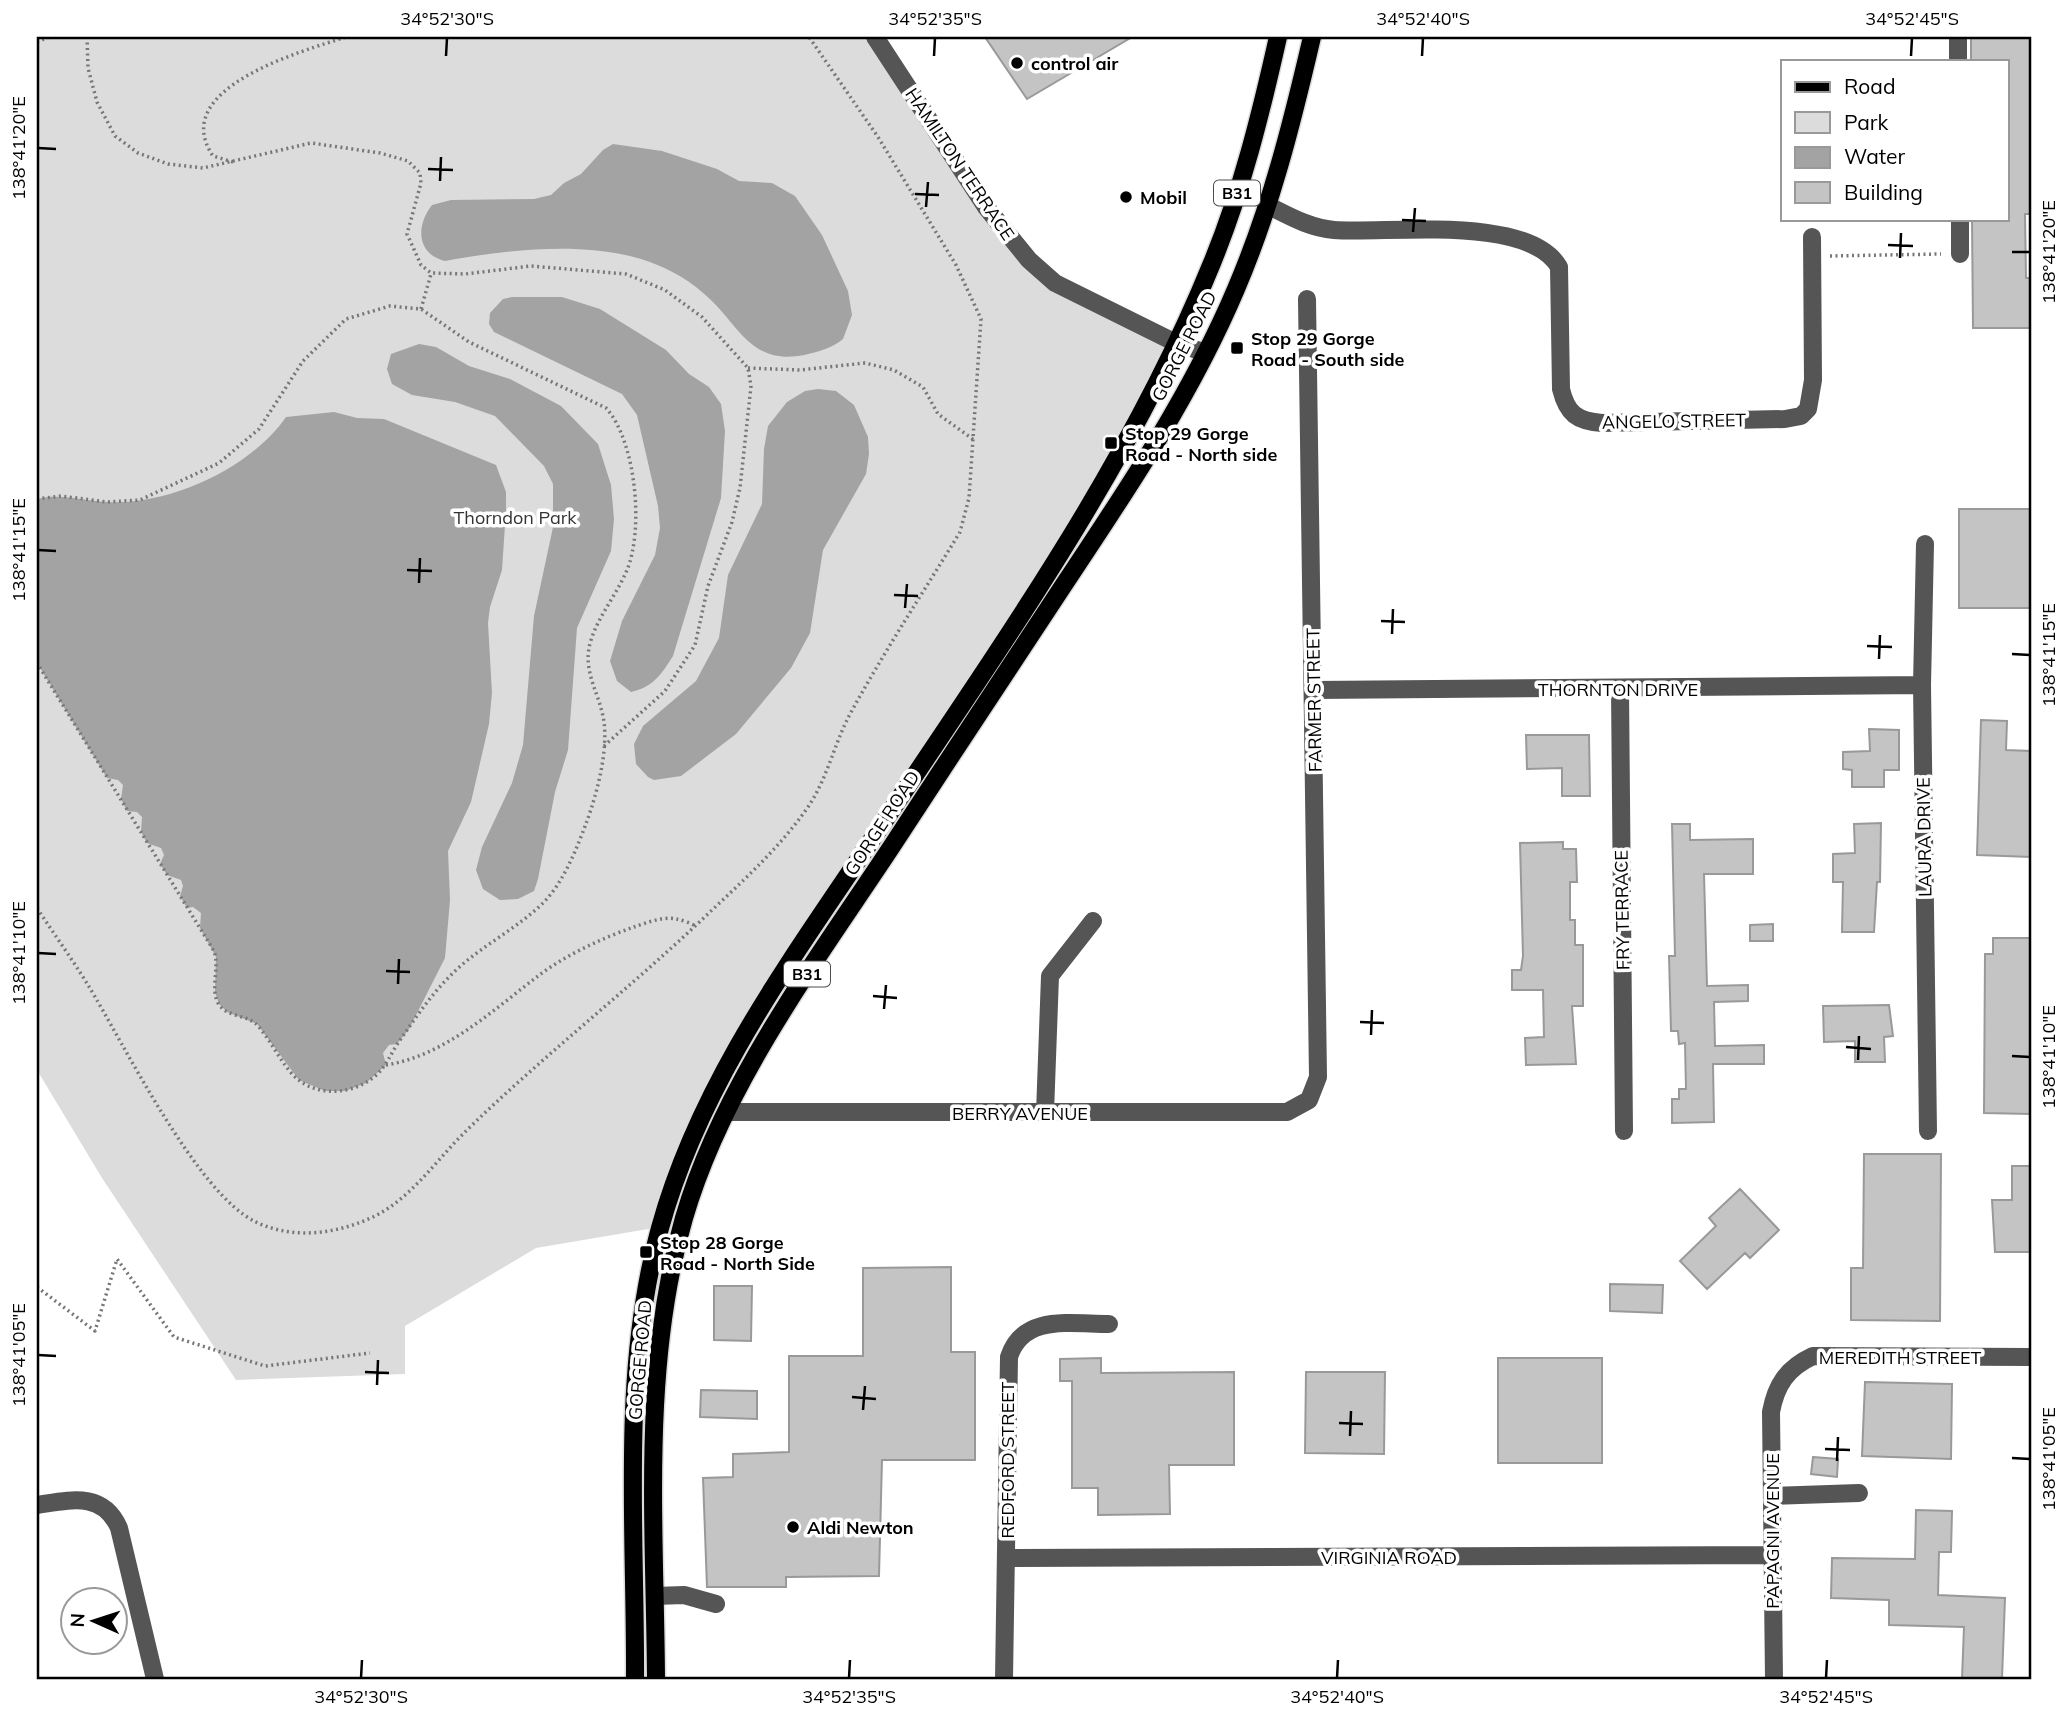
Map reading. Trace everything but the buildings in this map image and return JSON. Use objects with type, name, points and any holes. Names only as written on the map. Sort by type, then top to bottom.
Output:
[{"type":"main road","name":"GORGE ROAD","points":[[635,1679],[637,1365],[643,1310],[660,1227],[698,1121],[770,995],[1097,496],[1151,398],[1213,261],[1244,173],[1278,37]]},
{"type":"main road","name":"GORGE ROAD","points":[[656,1679],[654,1451],[658,1352],[668,1285],[685,1216],[708,1151],[765,1042],[1105,524],[1167,424],[1206,354],[1269,206],[1312,37]]},
{"type":"street","name":"HAMILTON TERRACE","points":[[875,37],[986,207],[1030,260],[1055,283],[1176,343],[1206,354]]},
{"type":"street","points":[[1958,37],[1958,60]]},
{"type":"street","name":"ANGELO STREET","points":[[1269,206],[1306,224],[1332,230],[1447,228],[1506,237],[1542,248],[1552,255],[1559,267],[1561,389],[1564,404],[1573,416],[1584,421],[1602,423],[1785,419],[1801,416],[1808,409],[1813,380],[1812,237]]},
{"type":"street","points":[[1960,220],[1960,254]]},
{"type":"street","name":"FARMER STREET","points":[[1307,299],[1318,1077],[1309,1100]]},
{"type":"street","name":"LAURA DRIVE","points":[[1925,544],[1922,685],[1928,1131]]},
{"type":"street","name":"THORNTON DRIVE","points":[[1314,690],[1922,685]]},
{"type":"street","name":"FRY TERRACE","points":[[1620,689],[1624,1131]]},
{"type":"street","points":[[1045,1113],[1050,976],[1093,921]]},
{"type":"street","name":"BERRY AVENUE","points":[[728,1112],[1287,1112],[1309,1100]]},
{"type":"street","name":"REDFORD STREET","points":[[1004,1679],[1006,1412],[1009,1357],[1014,1340],[1028,1329],[1056,1325],[1109,1324]]},
{"type":"street","name":"MEREDITH STREET","points":[[1779,1384],[1788,1372],[1813,1356],[2031,1357]]},
{"type":"street","name":"PAPAGNI AVENUE","points":[[1774,1679],[1771,1412],[1779,1384]]},
{"type":"street","points":[[1772,1496],[1858,1493]]},
{"type":"street","points":[[37,1506],[88,1499],[113,1513],[119,1528],[155,1679]]},
{"type":"street","name":"VIRGINIA ROAD","points":[[1006,1558],[1772,1555]]},
{"type":"street","points":[[656,1596],[684,1595],[716,1604]]},
{"type":"path","points":[[37,42],[49,37]]},
{"type":"path","points":[[87,37],[88,68],[97,102],[114,136],[138,153],[168,164],[203,168],[311,143],[380,153],[408,161],[420,173],[421,183],[407,234],[421,265],[431,274],[465,274],[531,266],[626,274],[665,289],[702,317],[748,368],[751,386],[740,488],[732,522],[708,586],[695,645],[665,691],[604,746]]},
{"type":"path","points":[[235,162],[213,156],[205,145],[207,114],[220,94],[251,71],[346,37]]},
{"type":"path","points":[[37,908],[206,1176],[231,1206],[254,1221],[275,1229],[308,1234],[343,1229],[377,1215],[418,1183],[466,1130],[696,926],[769,856],[810,805],[847,720],[960,532],[969,498],[981,319],[956,265],[878,137],[809,37]]},
{"type":"path","points":[[1828,256],[1960,254]]},
{"type":"path","points":[[421,309],[431,274]]},
{"type":"path","points":[[37,499],[61,496],[107,502],[140,500],[219,463],[259,429],[303,362],[346,319],[390,306],[421,309],[469,342],[582,394],[606,408],[618,421],[632,481],[636,517],[630,561],[599,621],[587,655],[589,677],[604,721],[604,746],[587,820],[560,879],[543,903],[450,976],[416,1016],[386,1065],[374,1077],[351,1089],[334,1091],[317,1088],[291,1072],[257,1024],[228,1012],[219,1004],[215,992],[217,964],[214,951],[37,663]]},
{"type":"path","points":[[748,368],[800,370],[864,363],[894,370],[923,387],[939,414],[974,440]]},
{"type":"path","points":[[386,1065],[408,1062],[430,1050],[511,1000],[539,975],[620,932],[674,918],[696,926]]},
{"type":"path","points":[[37,1287],[95,1331],[117,1259],[174,1337],[265,1367],[370,1353]]},
{"type":"green space","name":"Thorndon Park","points":[[37,37],[875,37],[1029,260],[1176,343],[1151,398],[734,1054],[660,1227],[536,1248],[405,1326],[405,1374],[236,1380],[102,1178],[37,1070]]},
{"type":"water","points":[[613,144],[662,151],[717,169],[739,181],[772,183],[795,196],[822,235],[848,291],[852,315],[843,339],[825,349],[804,355],[785,357],[770,354],[757,348],[714,303],[688,281],[657,265],[618,253],[543,249],[445,261],[428,252],[424,245],[421,230],[432,205],[451,200],[534,199],[551,195],[564,183],[581,174],[603,150]]},
{"type":"water","points":[[562,297],[600,309],[666,350],[689,374],[709,387],[721,404],[725,431],[721,498],[673,656],[656,679],[639,690],[631,692],[617,681],[610,661],[622,621],[655,555],[660,528],[658,506],[637,415],[622,394],[494,332],[489,324],[490,313],[503,299]]},
{"type":"water","points":[[419,344],[436,347],[469,366],[510,379],[561,406],[598,444],[611,485],[614,519],[611,551],[577,628],[568,750],[555,792],[534,891],[518,899],[500,900],[483,889],[476,870],[482,847],[512,783],[523,745],[534,616],[553,527],[553,484],[544,466],[495,416],[455,402],[412,395],[392,384],[387,369],[391,354]]},
{"type":"water","points":[[805,391],[836,391],[854,405],[868,437],[869,454],[866,474],[823,550],[810,633],[791,668],[736,734],[681,776],[654,780],[636,764],[634,744],[643,726],[696,681],[719,638],[728,575],[762,504],[764,449],[768,426],[787,402]]},
{"type":"water","points":[[334,412],[357,418],[384,419],[496,465],[506,492],[502,570],[490,607],[488,623],[492,693],[489,724],[471,802],[448,851],[450,900],[445,958],[409,1029],[397,1044],[389,1045],[383,1053],[386,1065],[366,1083],[345,1091],[325,1091],[299,1080],[257,1024],[227,1012],[219,1004],[215,992],[216,957],[200,928],[201,913],[193,907],[187,908],[180,896],[183,886],[181,880],[167,875],[160,864],[164,855],[161,848],[147,843],[141,832],[142,817],[137,812],[127,811],[121,799],[123,785],[118,780],[107,778],[37,663],[37,499],[55,497],[131,502],[156,498],[207,480],[230,467],[252,452],[286,417]]},
{"type":"place","name":"control air","points":[[1017,63]]},
{"type":"place","name":"Mobil","points":[[1126,197]]},
{"type":"place","name":"Stop 29 Gorge Road - South side","points":[[1237,348]]},
{"type":"place","name":"Stop 29 Gorge Road - North side","points":[[1111,443]]},
{"type":"place","name":"Stop 28 Gorge Road - North Side","points":[[646,1252]]},
{"type":"place","name":"Aldi Newton","points":[[793,1527]]}]
